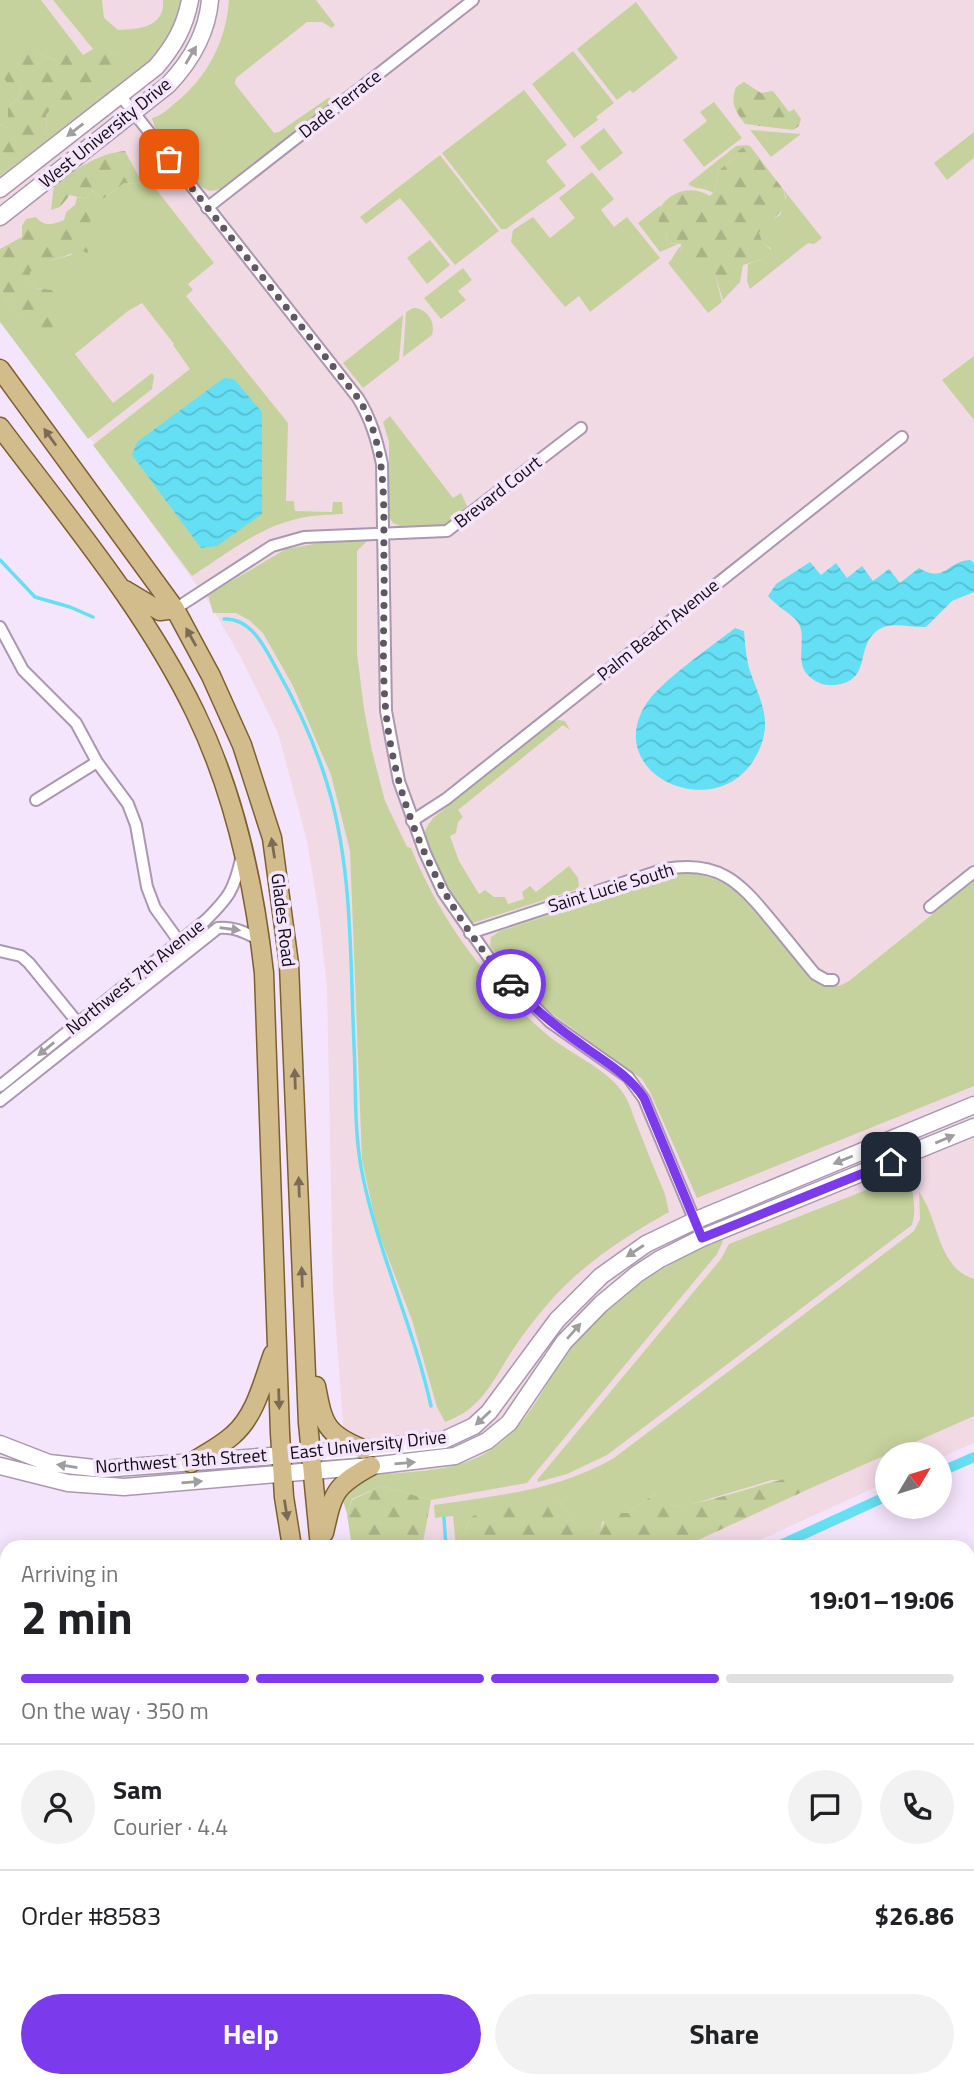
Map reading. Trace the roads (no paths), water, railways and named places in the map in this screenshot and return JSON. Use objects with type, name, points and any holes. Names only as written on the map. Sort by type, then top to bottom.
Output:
[{"type":"main road","name":"Glades Road","points":[[0,369],[175,610],[211,676],[238,735],[272,838],[289,964],[304,1328],[319,1540]]},
{"type":"main road","name":"Glades Road","points":[[0,428],[148,628],[196,714],[223,782],[244,849],[260,940],[270,1108],[281,1454],[291,1540]]},
{"type":"main road","points":[[116,584],[160,611],[175,610]]},
{"type":"main road","points":[[270,1108],[279,1116],[297,1147]]},
{"type":"main road","points":[[304,1328],[324,1422],[336,1437],[363,1449]]},
{"type":"main road","points":[[191,1463],[235,1434],[244,1422],[254,1406],[277,1344]]},
{"type":"main road","points":[[322,1540],[333,1495],[346,1481],[370,1466]]},
{"type":"street","name":"West University Drive","points":[[0,189],[156,67],[170,51],[183,26],[190,0]]},
{"type":"street","name":"West University Drive","points":[[0,217],[168,85],[183,69],[201,40],[208,22],[210,0]]},
{"type":"street","name":"Dade Terrace","points":[[207,208],[473,0]]},
{"type":"street","points":[[120,96],[358,398],[367,414],[374,429],[382,464],[386,711],[399,780],[412,821],[443,892],[470,933],[505,977],[550,1022],[619,1069],[636,1086],[644,1098],[702,1238]]},
{"type":"street","name":"Brevard Court","points":[[175,610],[272,546],[304,537],[330,534],[447,531],[482,507],[581,428]]},
{"type":"street","name":"Palm Beach Avenue","points":[[412,821],[446,799],[902,437]]},
{"type":"street","points":[[0,627],[23,670],[76,723],[97,762],[133,814],[147,887],[155,908],[186,951]]},
{"type":"street","points":[[36,800],[97,762]]},
{"type":"street","name":"Northwest 7th Avenue","points":[[0,1086],[206,920],[235,885],[244,849]]},
{"type":"street","name":"Saint Lucie South","points":[[470,933],[666,869],[697,866],[725,874],[741,886],[815,974],[826,980],[833,980]]},
{"type":"street","points":[[930,907],[974,872]]},
{"type":"street","name":"Northwest 7th Avenue","points":[[0,1101],[218,928],[228,927],[243,931],[260,940]]},
{"type":"street","points":[[0,951],[21,956],[29,962],[86,1033]]},
{"type":"street","name":"East University Drive","points":[[281,1454],[444,1440],[474,1426],[501,1399],[542,1338],[584,1292],[622,1259],[694,1221],[974,1105]]},
{"type":"street","name":"East University Drive","points":[[283,1474],[454,1456],[499,1434],[516,1414],[564,1342],[601,1304],[660,1259],[702,1238],[974,1127]]},
{"type":"street","name":"Northwest 13th Street","points":[[0,1444],[49,1463],[87,1468],[123,1469],[281,1454]]},
{"type":"street","name":"Northwest 13th Street","points":[[0,1466],[48,1480],[104,1487],[161,1485],[283,1474]]},
{"type":"water","points":[[224,378],[234,379],[262,412],[262,514],[217,546],[201,548],[132,455],[137,442]]},
{"type":"water","points":[[970,560],[974,563],[974,592],[952,601],[926,627],[895,625],[878,630],[866,645],[859,670],[854,677],[835,685],[819,683],[806,673],[802,661],[800,627],[794,618],[768,596],[776,584],[810,562],[821,575],[836,563],[847,578],[862,566],[873,581],[889,569],[900,583],[919,568],[935,574]]},
{"type":"water","points":[[735,628],[744,631],[749,668],[765,718],[764,735],[750,766],[729,783],[703,790],[678,786],[655,774],[640,756],[636,732],[646,704],[675,674]]},
{"type":"waterway","points":[[0,560],[35,597],[93,617]]},
{"type":"waterway","points":[[224,619],[242,623],[249,628],[266,650],[309,734],[334,809],[341,842],[348,910],[356,1121],[361,1167],[376,1227],[415,1346],[431,1406]]},
{"type":"waterway","points":[[952,1467],[974,1457]]},
{"type":"waterway","points":[[791,1540],[875,1502]]},
{"type":"waterway","points":[[444,1518],[446,1540]]}]
